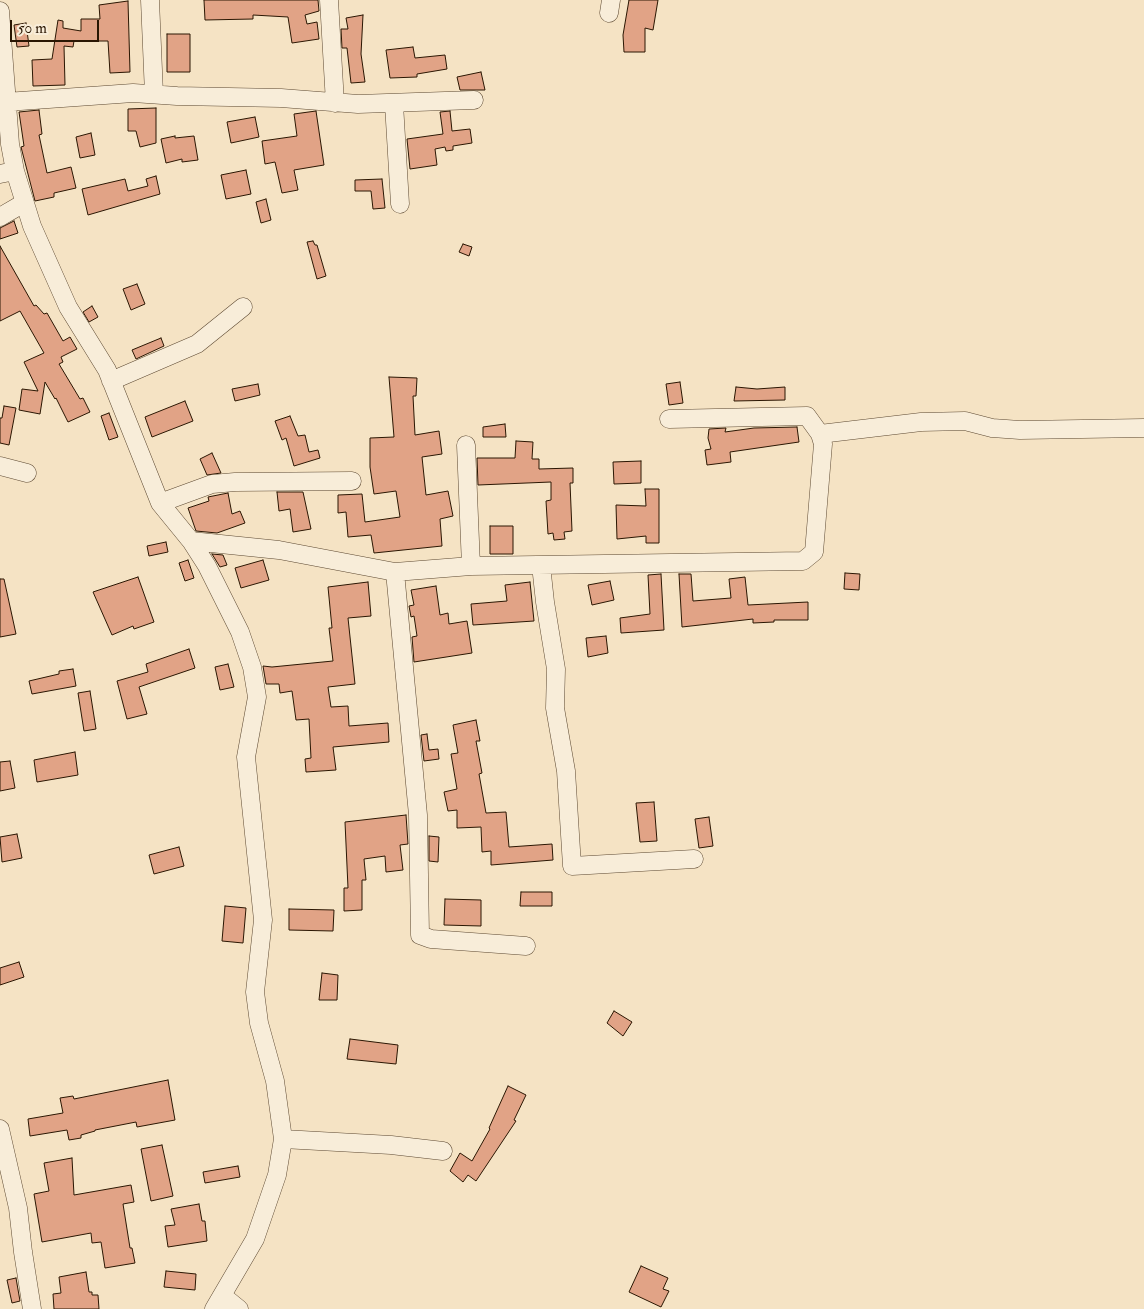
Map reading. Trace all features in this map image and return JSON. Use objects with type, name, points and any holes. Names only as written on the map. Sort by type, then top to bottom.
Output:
[{"type":"street","points":[[150,0],[154,94]]},
{"type":"street","points":[[328,0],[335,103]]},
{"type":"street","points":[[0,11],[4,50],[8,173],[24,203],[43,252],[68,307],[107,370],[160,503],[191,541],[221,594],[240,632],[252,667],[257,697],[246,757],[263,920],[255,992],[259,1023],[275,1081],[283,1139],[277,1175],[255,1238],[218,1303],[240,1309]]},
{"type":"street","points":[[6,102],[76,98],[101,94],[280,98],[335,103],[394,104],[474,100]]},
{"type":"street","points":[[394,104],[400,204]]},
{"type":"street","points":[[0,217],[24,203]]},
{"type":"street","points":[[111,381],[197,344],[243,308]]},
{"type":"street","points":[[191,541],[278,550],[395,572],[471,566],[802,561],[814,552],[823,444],[820,434],[807,416],[798,414],[670,419]]},
{"type":"street","points":[[820,434],[921,422],[965,421],[992,428],[1020,430],[1144,428]]},
{"type":"street","points":[[466,445],[471,566]]},
{"type":"street","points":[[0,466],[27,473]]},
{"type":"street","points":[[160,503],[212,484],[235,482],[352,481]]},
{"type":"street","points":[[541,566],[544,602],[556,669],[556,708],[566,771],[572,866],[694,859]]},
{"type":"street","points":[[395,572],[418,815],[420,935],[431,939],[526,946]]},
{"type":"street","points":[[0,1129],[18,1208],[32,1309]]},
{"type":"street","points":[[283,1139],[391,1145],[443,1151]]},
{"type":"building","points":[[204,0],[318,0],[319,11],[305,15],[307,24],[317,22],[319,39],[292,43],[288,17],[253,15],[253,19],[205,20]]},
{"type":"building","points":[[629,0],[658,0],[653,30],[645,28],[645,52],[624,52],[623,35]]},
{"type":"building","points":[[128,1],[130,72],[110,73],[108,41],[74,41],[73,47],[64,46],[65,85],[33,86],[32,60],[52,59],[58,20],[63,21],[63,28],[81,31],[81,19],[100,19],[99,5]]},
{"type":"building","points":[[363,15],[361,54],[365,82],[351,83],[347,48],[342,48],[341,29],[348,29],[346,18]]},
{"type":"building","points":[[26,23],[29,46],[17,47],[14,25]]},
{"type":"building","points":[[167,34],[190,34],[190,72],[167,72]]},
{"type":"building","points":[[413,47],[415,58],[445,55],[447,69],[417,74],[417,77],[390,78],[386,50]]},
{"type":"building","points":[[481,72],[485,90],[460,90],[457,77]]},
{"type":"building","points":[[156,108],[156,143],[140,147],[136,131],[128,131],[128,109]]},
{"type":"building","points":[[39,110],[42,134],[39,135],[47,173],[71,167],[76,188],[54,193],[54,197],[35,201],[21,147],[24,146],[19,112]]},
{"type":"building","points":[[316,111],[324,165],[294,170],[298,190],[282,193],[275,162],[265,164],[262,141],[297,136],[294,114]]},
{"type":"building","points":[[450,111],[452,131],[470,129],[472,143],[453,146],[453,150],[446,151],[445,147],[435,149],[437,165],[410,169],[407,139],[443,134],[440,112]]},
{"type":"building","points":[[255,117],[259,137],[231,143],[227,122]]},
{"type":"building","points":[[91,133],[95,155],[80,158],[76,137]]},
{"type":"building","points":[[175,136],[175,138],[194,136],[198,160],[182,162],[182,159],[166,163],[161,139]]},
{"type":"building","points":[[246,170],[251,194],[226,199],[221,175]]},
{"type":"building","points":[[156,176],[160,194],[88,215],[82,189],[125,179],[128,191],[148,186],[146,179]]},
{"type":"building","points":[[382,179],[385,208],[373,209],[371,191],[355,191],[355,180]]},
{"type":"building","points":[[266,199],[271,220],[261,223],[256,202]]},
{"type":"building","points":[[14,221],[18,233],[0,239],[0,228]]},
{"type":"building","points":[[313,241],[317,245],[326,276],[317,279],[307,242]]},
{"type":"building","points":[[463,244],[472,247],[469,256],[459,252]]},
{"type":"building","points":[[0,246],[34,306],[36,305],[44,314],[47,313],[63,341],[70,337],[77,349],[61,357],[63,362],[59,364],[80,399],[83,398],[90,412],[68,422],[56,398],[45,382],[40,414],[19,410],[22,389],[38,391],[24,362],[44,353],[20,311],[0,321]]},
{"type":"building","points":[[137,284],[145,304],[131,310],[123,289]]},
{"type":"building","points":[[92,306],[98,317],[89,322],[83,312]]},
{"type":"building","points":[[161,338],[164,346],[136,359],[132,350]]},
{"type":"building","points":[[389,377],[417,378],[416,396],[413,396],[415,435],[439,431],[442,454],[422,457],[426,495],[448,491],[453,516],[440,519],[442,546],[374,553],[371,535],[348,537],[346,512],[338,513],[338,495],[362,494],[365,522],[400,517],[396,491],[374,494],[370,467],[370,438],[394,437]]},
{"type":"building","points":[[680,382],[683,403],[669,405],[666,384]]},
{"type":"building","points":[[258,384],[260,395],[235,401],[232,389]]},
{"type":"building","points":[[736,387],[757,389],[785,387],[785,400],[734,401]]},
{"type":"building","points":[[185,401],[193,421],[152,437],[145,417]]},
{"type":"building","points":[[4,406],[16,408],[9,445],[0,443],[0,418],[2,418]]},
{"type":"building","points":[[109,413],[118,437],[109,440],[101,416]]},
{"type":"building","points":[[290,416],[298,436],[305,435],[309,452],[318,450],[320,458],[294,466],[286,438],[282,440],[275,421]]},
{"type":"building","points":[[505,424],[506,437],[483,437],[483,427]]},
{"type":"building","points":[[797,427],[799,442],[730,452],[731,462],[707,465],[705,450],[711,449],[708,438],[709,429],[726,428],[725,432],[754,428]]},
{"type":"building","points":[[516,441],[533,442],[532,459],[539,459],[539,469],[573,468],[573,483],[570,483],[572,531],[564,532],[565,539],[554,540],[553,533],[548,534],[546,501],[551,500],[551,482],[478,485],[477,458],[515,458]]},
{"type":"building","points":[[212,453],[221,473],[207,475],[200,459]]},
{"type":"building","points":[[641,461],[641,483],[614,484],[613,462]]},
{"type":"building","points":[[645,489],[659,489],[659,543],[646,543],[646,536],[617,539],[616,505],[646,506]]},
{"type":"building","points":[[277,492],[303,492],[311,529],[293,532],[290,509],[279,511]]},
{"type":"building","points":[[228,493],[232,514],[240,511],[245,523],[217,533],[196,531],[188,508],[209,501],[208,497]]},
{"type":"building","points":[[490,526],[513,526],[513,554],[490,554]]},
{"type":"building","points":[[166,542],[168,552],[149,556],[147,546]]},
{"type":"building","points":[[212,554],[223,555],[227,565],[220,567]]},
{"type":"building","points":[[188,560],[194,578],[185,581],[179,563]]},
{"type":"building","points":[[263,560],[269,580],[241,588],[235,568]]},
{"type":"building","points":[[845,573],[860,574],[859,590],[844,589]]},
{"type":"building","points":[[661,574],[664,630],[621,633],[620,618],[650,614],[648,575]]},
{"type":"building","points":[[679,574],[691,574],[693,601],[731,598],[729,579],[745,577],[748,605],[808,602],[808,620],[774,620],[774,622],[753,623],[753,619],[682,627]]},
{"type":"building","points":[[138,577],[154,622],[134,629],[133,626],[112,635],[93,592]]},
{"type":"building","points":[[0,579],[4,579],[16,634],[0,637]]},
{"type":"building","points":[[610,581],[614,600],[592,605],[588,585]]},
{"type":"building","points":[[368,582],[371,616],[348,618],[355,684],[328,687],[331,707],[348,706],[349,726],[388,723],[389,742],[333,747],[336,770],[306,772],[305,759],[311,758],[309,719],[296,720],[292,691],[280,693],[279,684],[266,684],[263,666],[272,667],[333,661],[329,628],[332,628],[328,587]]},
{"type":"building","points":[[530,582],[534,621],[473,625],[471,604],[507,601],[505,585]]},
{"type":"building","points":[[436,586],[440,615],[448,613],[449,624],[467,621],[472,653],[414,662],[412,637],[417,636],[414,616],[411,617],[409,606],[414,605],[411,590]]},
{"type":"building","points":[[606,636],[608,653],[588,657],[586,638]]},
{"type":"building","points":[[189,649],[195,668],[139,687],[147,714],[127,719],[117,681],[148,672],[146,664]]},
{"type":"building","points":[[228,664],[234,687],[220,690],[215,667]]},
{"type":"building","points":[[73,669],[76,686],[32,694],[29,681],[59,674],[59,671]]},
{"type":"building","points":[[90,691],[96,729],[84,731],[78,693]]},
{"type":"building","points":[[476,720],[480,741],[476,741],[482,773],[479,774],[486,813],[506,812],[509,847],[552,844],[553,860],[491,865],[491,851],[482,852],[481,827],[457,828],[457,810],[448,811],[444,792],[457,789],[451,754],[458,753],[453,725]]},
{"type":"building","points":[[427,734],[429,750],[438,749],[439,759],[424,761],[421,735]]},
{"type":"building","points":[[75,752],[78,775],[37,782],[34,760]]},
{"type":"building","points":[[10,761],[15,788],[0,791],[0,762]]},
{"type":"building","points":[[654,802],[657,841],[640,842],[636,803]]},
{"type":"building","points":[[406,815],[408,844],[400,845],[403,870],[386,872],[385,856],[364,859],[366,880],[362,880],[362,910],[344,911],[344,888],[348,888],[345,822]]},
{"type":"building","points":[[709,817],[713,846],[699,848],[695,819]]},
{"type":"building","points":[[17,834],[22,858],[2,862],[0,837]]},
{"type":"building","points":[[429,836],[439,837],[438,862],[429,861]]},
{"type":"building","points":[[179,847],[184,866],[154,874],[149,855]]},
{"type":"building","points":[[521,892],[552,892],[552,906],[520,906]]},
{"type":"building","points":[[445,899],[481,900],[481,926],[444,925]]},
{"type":"building","points":[[225,906],[246,908],[243,943],[222,941]]},
{"type":"building","points":[[289,909],[334,910],[333,931],[289,930]]},
{"type":"building","points":[[19,962],[24,977],[0,985],[0,968]]},
{"type":"building","points":[[322,973],[338,975],[337,1000],[319,1000]]},
{"type":"building","points":[[614,1011],[632,1022],[623,1036],[607,1023]]},
{"type":"building","points":[[350,1039],[398,1045],[396,1064],[347,1059]]},
{"type":"building","points":[[168,1080],[175,1120],[137,1127],[136,1122],[95,1130],[81,1135],[81,1138],[69,1140],[67,1130],[30,1136],[28,1119],[63,1113],[60,1098],[73,1096],[74,1099]]},
{"type":"building","points":[[508,1086],[526,1095],[514,1120],[516,1121],[476,1181],[468,1175],[463,1182],[450,1171],[460,1153],[472,1161],[490,1129]]},
{"type":"building","points":[[162,1145],[173,1196],[151,1201],[141,1149]]},
{"type":"building","points":[[72,1158],[74,1195],[131,1185],[134,1202],[123,1204],[130,1248],[132,1248],[135,1263],[105,1268],[101,1242],[92,1243],[91,1233],[42,1242],[34,1194],[49,1191],[44,1163]]},
{"type":"building","points":[[238,1166],[240,1177],[205,1183],[203,1172]]},
{"type":"building","points":[[199,1204],[202,1221],[205,1221],[207,1241],[168,1247],[165,1226],[175,1225],[171,1209]]},
{"type":"building","points":[[641,1266],[668,1278],[663,1289],[669,1291],[661,1307],[629,1292]]},
{"type":"building","points":[[166,1271],[196,1274],[195,1290],[164,1287]]},
{"type":"building","points":[[86,1272],[89,1292],[92,1292],[92,1295],[98,1295],[99,1309],[54,1309],[53,1294],[61,1293],[59,1277]]},
{"type":"building","points":[[16,1278],[20,1301],[12,1303],[7,1280]]}]
